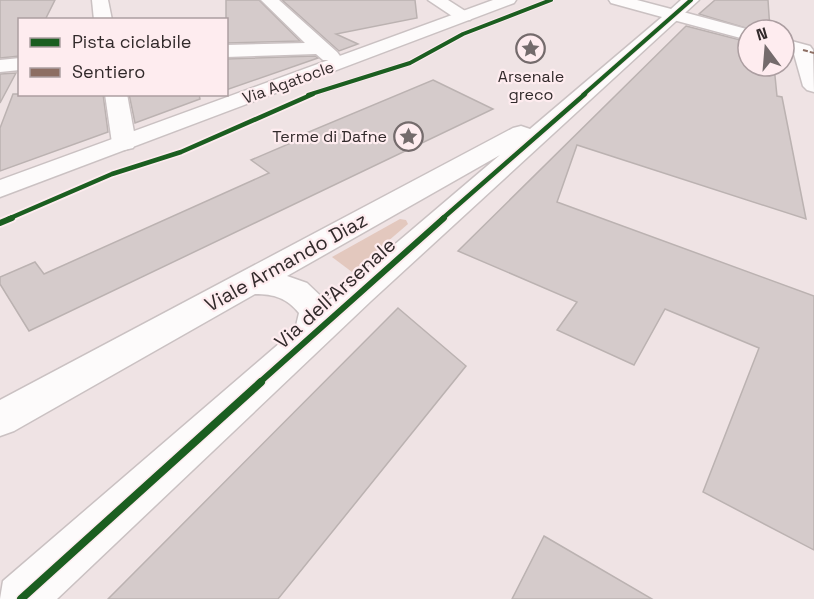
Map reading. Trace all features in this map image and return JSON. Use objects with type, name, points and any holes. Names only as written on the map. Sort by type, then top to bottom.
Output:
[{"type":"street","points":[[99,0],[103,18]]},
{"type":"street","points":[[269,0],[339,63]]},
{"type":"street","points":[[436,0],[464,16]]},
{"type":"street","name":"Via Agatocle","points":[[0,189],[508,0]]},
{"type":"street","points":[[616,0],[666,21],[736,33]]},
{"type":"street","name":"Via dell'Arsenale","points":[[21,599],[556,120],[572,103],[691,0]]},
{"type":"street","points":[[228,51],[321,48]]},
{"type":"street","points":[[796,53],[814,86]]},
{"type":"street","points":[[0,66],[18,64]]},
{"type":"street","points":[[116,96],[124,143]]},
{"type":"street","name":"Viale Armando Diaz","points":[[3,411],[250,283],[572,103]]},
{"type":"street","points":[[250,283],[284,285],[298,291],[309,300],[316,312],[311,337]]},
{"type":"shaded area","points":[[400,219],[406,220],[408,224],[352,272],[332,257]]},
{"type":"building","points":[[0,0],[55,0],[46,18],[18,18],[18,56],[0,58]]},
{"type":"building","points":[[226,0],[259,0],[300,41],[228,43],[228,18],[226,18]]},
{"type":"building","points":[[282,0],[415,0],[417,18],[336,34],[358,44],[339,51]]},
{"type":"building","points":[[715,0],[768,0],[769,18],[736,18],[736,25],[699,14]]},
{"type":"building","points":[[686,26],[736,39],[736,78],[775,78],[777,96],[782,97],[806,219],[577,145],[557,202],[814,296],[814,550],[703,492],[759,348],[665,309],[634,365],[557,330],[577,302],[458,251]]},
{"type":"building","points":[[315,56],[318,58],[228,89],[228,59]]},
{"type":"building","points":[[16,73],[0,103],[0,74]]},
{"type":"building","points":[[433,80],[493,109],[29,331],[0,284],[0,277],[35,262],[44,274],[269,173],[251,160],[291,143],[287,141]]},
{"type":"building","points":[[13,94],[18,94],[18,96],[103,96],[108,132],[0,171],[0,128]]},
{"type":"building","points":[[129,96],[199,96],[200,99],[135,123]]},
{"type":"building","points":[[398,308],[466,366],[278,599],[108,599]]},
{"type":"building","points":[[544,536],[652,599],[512,599]]},
{"type":"marked path","points":[[803,50],[814,53]]},
{"type":"cycle path","points":[[0,223],[112,174],[181,152],[305,96],[410,63],[463,34],[551,0]]},
{"type":"cycle path","points":[[21,599],[359,293],[691,0]]},
{"type":"place","name":"Arsenale greco","points":[[531,48]]},
{"type":"place","name":"Terme di Dafne","points":[[408,136]]}]
